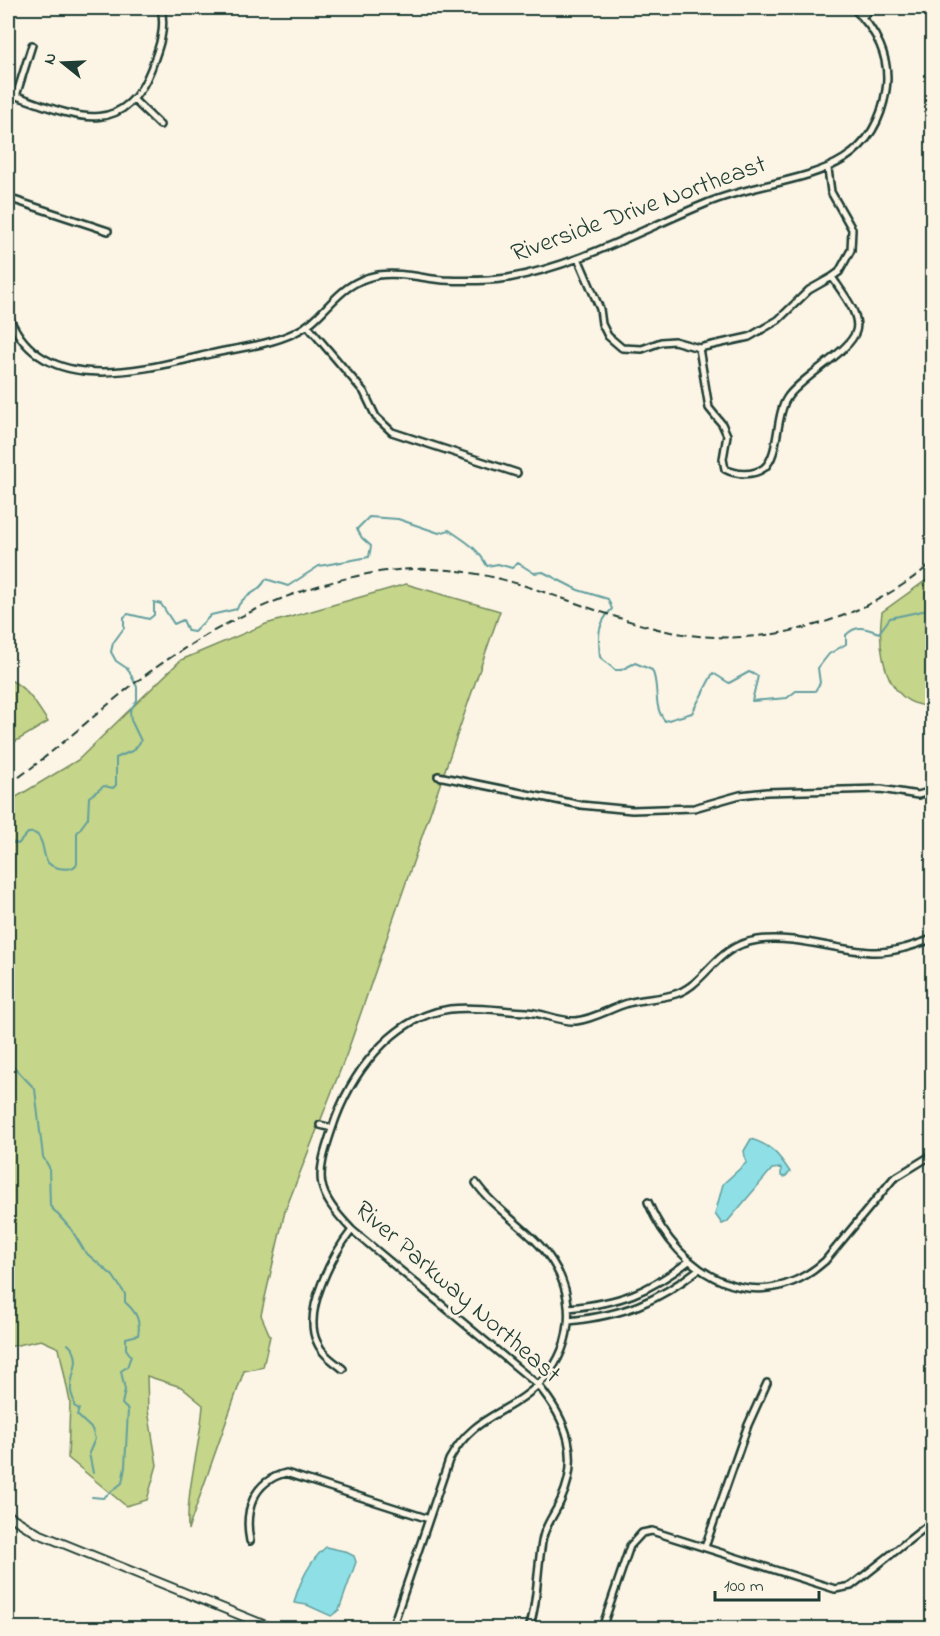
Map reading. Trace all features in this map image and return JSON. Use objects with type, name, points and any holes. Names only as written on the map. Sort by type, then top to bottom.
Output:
[{"type":"street","points":[[8,93],[86,118],[107,115],[134,100],[143,87],[163,34],[165,21],[161,8]]},
{"type":"street","points":[[853,8],[862,16],[872,8]]},
{"type":"street","name":"Riverside Drive Northeast","points":[[8,314],[21,340],[44,359],[71,370],[90,372],[159,366],[285,337],[307,325],[341,291],[376,276],[408,274],[475,281],[509,278],[578,258],[730,193],[828,169],[847,158],[865,141],[880,117],[887,84],[882,50],[862,16]]},
{"type":"street","points":[[16,96],[32,45]]},
{"type":"street","points":[[134,100],[160,125]]},
{"type":"street","points":[[578,258],[600,309],[602,324],[615,344],[632,350],[674,340],[699,348],[749,337],[778,320],[809,290],[832,278],[844,264],[854,240],[852,229],[831,192],[828,169]]},
{"type":"street","points":[[8,198],[108,231]]},
{"type":"street","points":[[699,348],[709,408],[722,424],[727,435],[723,459],[725,469],[733,474],[747,474],[763,468],[770,460],[780,414],[787,398],[847,345],[856,331],[855,315],[832,278]]},
{"type":"street","points":[[307,325],[364,392],[376,417],[392,432],[517,473]]},
{"type":"street","points":[[438,776],[581,805],[632,810],[694,808],[740,795],[767,792],[881,789],[918,795],[933,791]]},
{"type":"street","name":"River Parkway Northeast","points":[[529,1629],[543,1534],[568,1481],[570,1450],[566,1429],[556,1408],[538,1385],[352,1230],[331,1208],[322,1191],[320,1174],[322,1156],[339,1107],[351,1084],[400,1029],[427,1015],[464,1009],[531,1012],[576,1021],[630,1002],[689,988],[715,959],[744,943],[776,939],[872,952],[904,948],[933,939]]},
{"type":"street","points":[[320,1125],[332,1128]]},
{"type":"street","points":[[648,1202],[657,1224],[689,1261],[711,1277],[745,1288],[778,1287],[795,1282],[812,1273],[825,1262],[893,1179],[933,1155]]},
{"type":"street","points":[[392,1629],[449,1460],[458,1444],[483,1420],[538,1385],[562,1352],[569,1321],[566,1289],[550,1258],[490,1203],[476,1183]]},
{"type":"street","points":[[343,1369],[324,1353],[317,1342],[313,1330],[314,1312],[330,1261],[352,1230]]},
{"type":"street","points":[[569,1308],[614,1302],[632,1296],[653,1287],[689,1261]]},
{"type":"street","points":[[569,1321],[616,1314],[637,1307],[677,1286],[699,1269]]},
{"type":"street","points":[[705,1547],[748,1425],[767,1383]]},
{"type":"street","points":[[250,1541],[246,1523],[256,1493],[263,1483],[286,1473],[429,1519]]},
{"type":"street","points":[[8,1515],[37,1533],[272,1629]]},
{"type":"street","points":[[602,1629],[635,1538],[642,1533],[652,1531],[825,1587],[844,1589],[933,1522]]},
{"type":"green space","points":[[932,576],[932,708],[906,699],[891,682],[883,659],[881,634],[882,612]]},
{"type":"green space","points":[[406,584],[500,611],[347,1053],[285,1211],[261,1315],[270,1336],[263,1367],[244,1371],[188,1530],[189,1499],[203,1405],[181,1387],[147,1376],[148,1410],[157,1465],[147,1500],[126,1506],[68,1458],[70,1402],[59,1348],[41,1340],[8,1347],[8,802],[78,760],[181,660],[266,624]]},
{"type":"green space","points":[[8,679],[26,692],[48,722],[8,746]]},
{"type":"water","points":[[751,1139],[774,1151],[790,1172],[785,1177],[781,1176],[781,1168],[772,1169],[727,1222],[722,1224],[715,1214],[723,1184],[746,1163],[744,1151]]},
{"type":"water","points":[[326,1547],[354,1556],[356,1562],[339,1610],[331,1616],[307,1605],[294,1603],[306,1572]]},
{"type":"waterway","points":[[8,841],[18,844],[28,833],[36,833],[49,864],[64,869],[75,866],[77,864],[77,833],[88,818],[89,797],[104,786],[113,788],[116,785],[116,758],[134,750],[141,741],[131,720],[130,711],[137,700],[137,687],[128,669],[116,661],[111,652],[113,643],[124,628],[124,617],[128,614],[149,619],[154,615],[154,602],[161,604],[174,624],[183,620],[188,631],[194,632],[211,615],[237,609],[239,604],[259,588],[266,579],[288,586],[319,566],[369,557],[371,546],[362,538],[357,529],[369,517],[398,519],[439,533],[449,530],[475,549],[487,566],[498,564],[512,568],[518,563],[534,573],[543,572],[578,590],[608,599],[612,609],[601,625],[600,657],[615,670],[621,670],[635,663],[652,670],[656,683],[657,702],[665,721],[692,713],[713,673],[729,683],[749,672],[758,676],[752,701],[787,698],[796,691],[815,691],[820,683],[818,668],[829,654],[846,644],[846,635],[854,629],[861,628],[879,633],[890,618],[932,609]]},
{"type":"waterway","points":[[8,1065],[13,1066],[35,1089],[43,1157],[49,1167],[50,1206],[71,1229],[85,1252],[113,1276],[125,1294],[125,1302],[135,1313],[138,1321],[138,1335],[126,1338],[126,1349],[131,1356],[127,1367],[121,1371],[125,1390],[122,1404],[128,1410],[122,1483],[103,1498],[92,1497]]},
{"type":"waterway","points":[[68,1344],[73,1350],[76,1361],[71,1385],[74,1406],[79,1409],[77,1415],[92,1429],[95,1439],[89,1453],[93,1473]]},
{"type":"railway","points":[[8,785],[131,686],[186,647],[245,614],[308,589],[340,580],[373,573],[413,569],[449,570],[483,575],[516,583],[650,627],[687,635],[725,637],[762,635],[799,629],[835,618],[870,604],[902,585],[932,563]]}]
